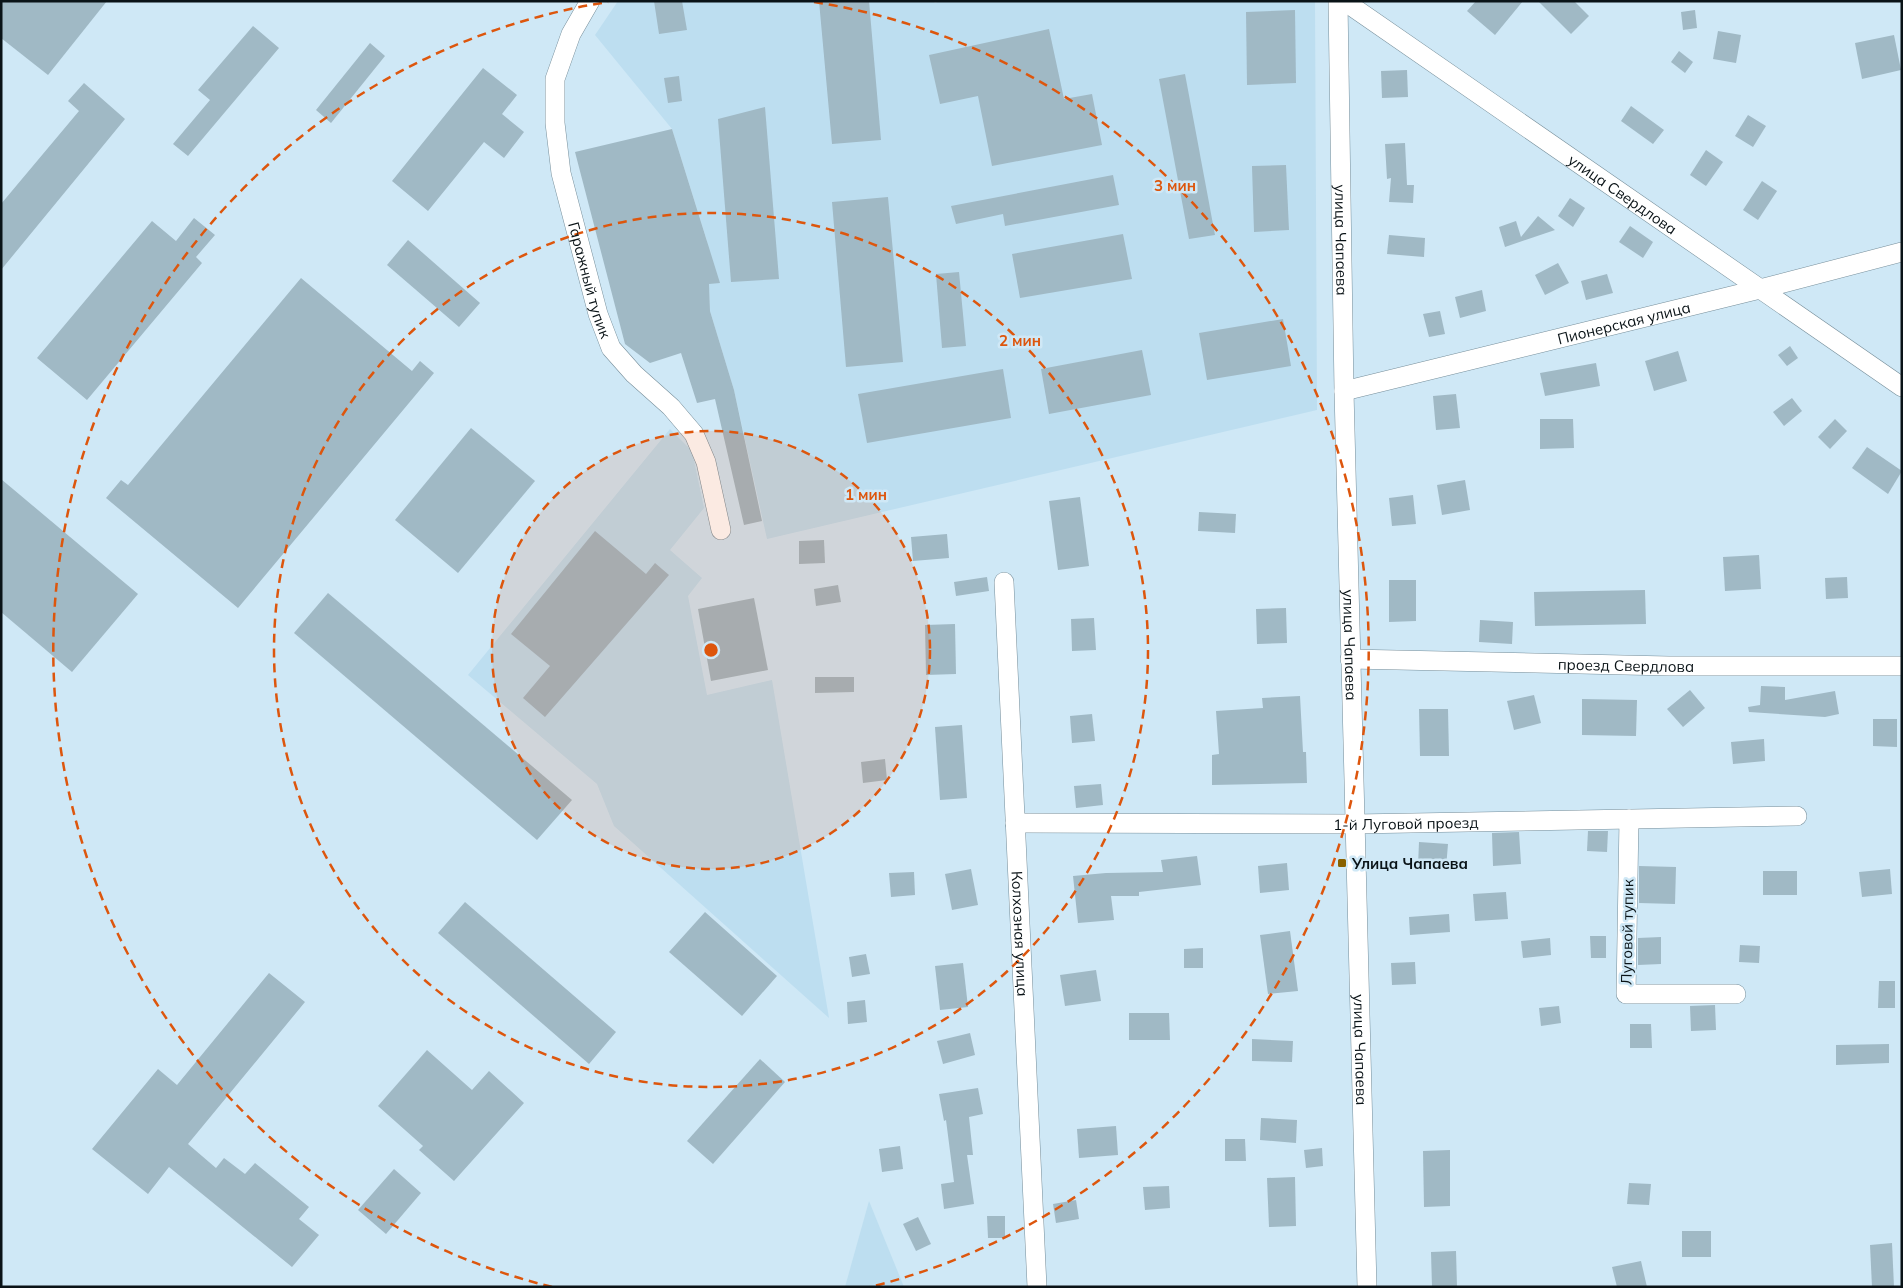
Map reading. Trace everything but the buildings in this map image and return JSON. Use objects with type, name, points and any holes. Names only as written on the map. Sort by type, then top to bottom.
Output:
[{"type":"street","name":"Гаражный тупик","points":[[590,1],[571,34],[555,80],[555,123],[561,173],[598,314],[611,348],[634,374],[671,406],[694,434],[706,462],[721,530]]},
{"type":"street","name":"улица Чапаева","points":[[1338,1],[1350,659],[1367,1287]]},
{"type":"street","name":"улица Свердлова","points":[[1344,1],[1902,387]]},
{"type":"street","name":"Пионерская улица","points":[[1344,391],[1760,289],[1902,252]]},
{"type":"street","name":"Колхозная улица","points":[[1004,582],[1037,1287]]},
{"type":"street","name":"проезд Свердлова","points":[[1350,659],[1669,666],[1902,666]]},
{"type":"street","name":"1-й Луговой проезд","points":[[1015,823],[1355,824],[1797,816]]},
{"type":"street","name":"Луговой тупик","points":[[1629,819],[1626,994],[1736,994]]},
{"type":"shaded area","points":[[618,1],[933,1],[935,3],[941,1],[1315,1],[1317,410],[767,539],[734,390],[710,311],[707,241],[672,129],[595,35]]},
{"type":"shaded area","points":[[670,429],[692,451],[704,508],[670,550],[702,578],[688,596],[707,695],[772,680],[829,1018],[614,826],[597,784],[468,675]]},
{"type":"shaded area","points":[[869,1201],[904,1287],[845,1287]]},
{"type":"place","name":"Улица Чапаева","points":[[1342,863]]}]
